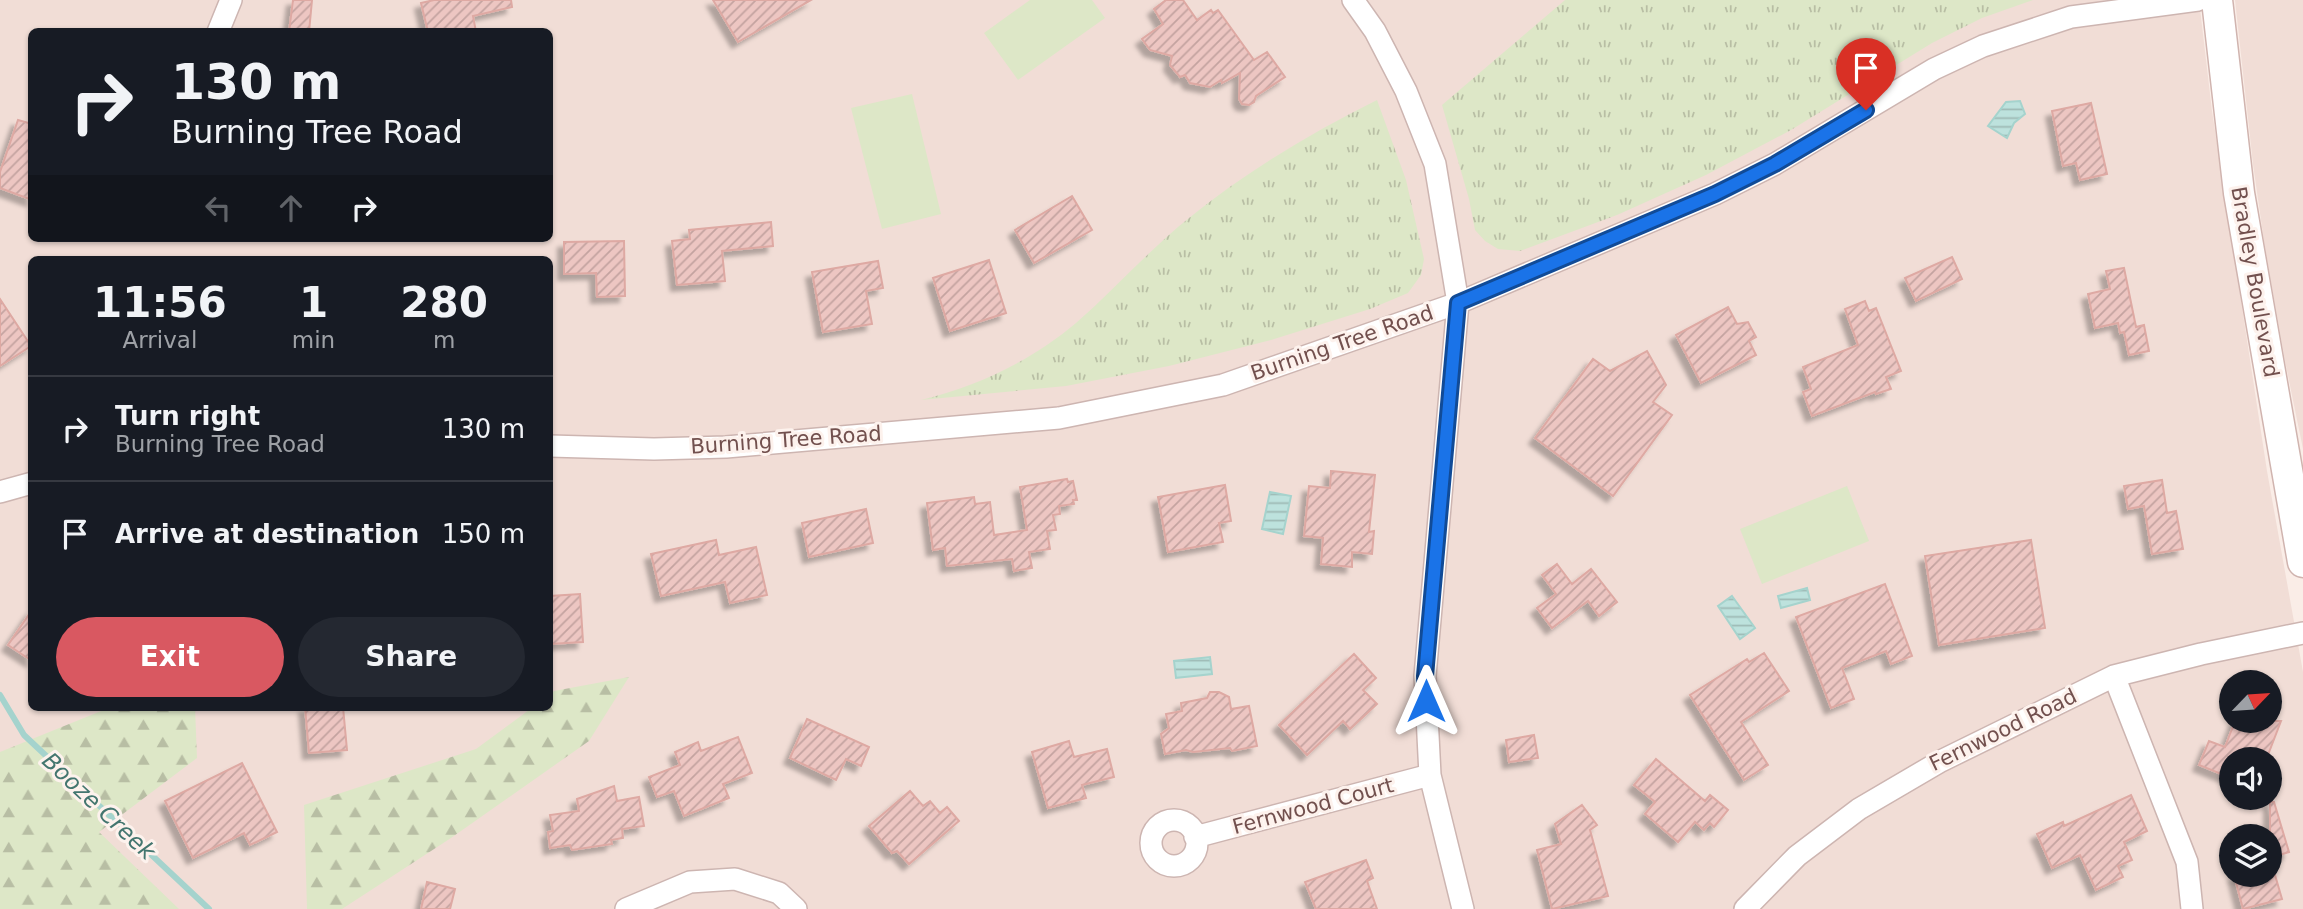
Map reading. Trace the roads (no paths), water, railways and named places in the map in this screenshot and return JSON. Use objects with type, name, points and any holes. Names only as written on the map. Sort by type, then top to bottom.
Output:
[{"type":"main road","name":"Bradley Boulevard","points":[[2217,0],[2239,193],[2303,562]]},
{"type":"street","points":[[220,28],[231,0]]},
{"type":"street","points":[[1353,0],[1375,31],[1406,91],[1435,163],[1458,303],[1425,676],[1430,775],[1463,909]]},
{"type":"street","name":"Burning Tree Road","points":[[553,446],[653,449],[726,446],[1059,418],[1223,385],[1458,303],[1715,194],[1775,164],[1934,69],[1983,46],[2071,17],[2198,0]]},
{"type":"street","points":[[1,490],[28,484]]},
{"type":"street","name":"Fernwood Road","points":[[1745,909],[1797,856],[1859,808],[1922,771],[2114,676],[2201,654],[2303,633]]},
{"type":"street","points":[[2114,676],[2187,862],[2192,909]]},
{"type":"street","name":"Fernwood Court","points":[[1195,837],[1430,775]]},
{"type":"street","points":[[626,909],[690,882],[735,880],[779,893],[796,909]]},
{"type":"water","points":[[2020,101],[2025,114],[2014,123],[2007,138],[1988,126],[2006,102]]},
{"type":"water","points":[[1270,492],[1291,496],[1283,534],[1262,529]]},
{"type":"water","points":[[1807,588],[1810,600],[1781,608],[1778,596]]},
{"type":"water","points":[[1732,596],[1755,628],[1740,639],[1718,606]]},
{"type":"water","points":[[1210,657],[1212,674],[1176,678],[1174,661]]},
{"type":"waterway","name":"Booze Creek","points":[[0,695],[24,735],[209,909]]}]
